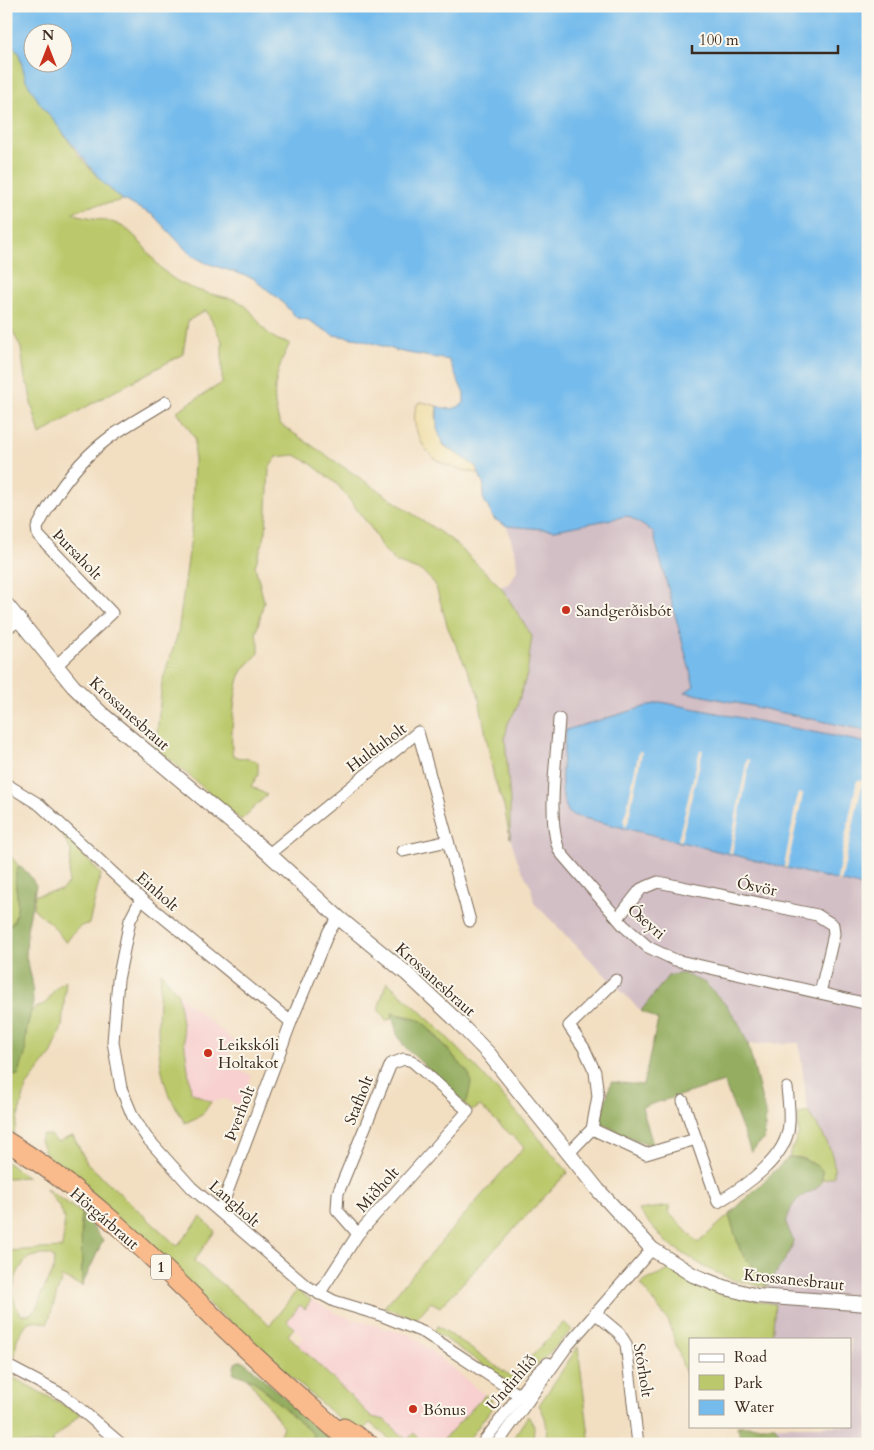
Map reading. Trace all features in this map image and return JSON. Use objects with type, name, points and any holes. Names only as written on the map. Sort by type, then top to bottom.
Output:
[{"type":"highway","name":"Hörgárbraut","points":[[6,1141],[55,1175],[102,1213],[352,1444]]},
{"type":"highway","name":"Hörgárbraut","points":[[308,1403],[369,1444]]},
{"type":"street","name":"Þursaholt","points":[[57,665],[112,613],[38,535],[37,528],[63,483],[86,459],[105,441],[166,402]]},
{"type":"street","name":"Krossanesbraut","points":[[6,604],[73,686],[102,714],[269,854],[339,918],[406,973],[454,1018],[489,1054],[598,1190],[652,1249],[693,1275],[749,1294],[868,1304]]},
{"type":"street","points":[[6,627],[18,619]]},
{"type":"street","name":"Óseyri","points":[[559,718],[555,837],[560,852],[618,918],[648,947],[676,960],[868,1004]]},
{"type":"street","name":"Hulduholt","points":[[269,854],[418,732],[470,921]]},
{"type":"street","name":"Einholt","points":[[6,784],[40,805],[140,899],[291,1022]]},
{"type":"street","points":[[403,850],[448,841]]},
{"type":"street","name":"Ósvör","points":[[618,918],[641,889],[658,882],[817,915],[833,925],[834,934],[820,993]]},
{"type":"street","name":"Langholt","points":[[140,899],[130,920],[117,989],[113,1042],[121,1088],[133,1117],[147,1138],[169,1165],[306,1286],[319,1294],[425,1333],[523,1398]]},
{"type":"street","name":"Þverholt","points":[[220,1211],[291,1022],[328,931],[339,918]]},
{"type":"street","points":[[569,1153],[592,1129],[598,1096],[595,1072],[584,1048],[569,1026],[616,980]]},
{"type":"street","name":"Stafholt","points":[[358,1234],[342,1219],[337,1210],[336,1201],[391,1064],[404,1059],[412,1061],[468,1112]]},
{"type":"street","points":[[683,1101],[718,1202],[749,1183],[778,1151],[787,1136],[790,1124],[787,1088]]},
{"type":"street","name":"Miðholt","points":[[319,1294],[358,1234],[468,1112]]},
{"type":"street","points":[[592,1129],[646,1154],[696,1139]]},
{"type":"street","name":"Undirhlíð","points":[[482,1444],[652,1249]]},
{"type":"street","name":"Stórholt","points":[[595,1313],[619,1333],[626,1344],[638,1444]]},
{"type":"street","points":[[7,1366],[65,1396],[121,1444]]},
{"type":"street","name":"Undirhlíð","points":[[497,1444],[523,1398]]},
{"type":"shaded area","points":[[628,516],[653,532],[694,686],[686,692],[868,731],[868,743],[661,702],[571,815],[868,888],[868,1444],[786,1443],[776,1428],[852,1428],[852,1338],[772,1338],[775,1305],[765,1303],[767,1287],[791,1250],[793,1240],[786,1223],[791,1208],[798,1199],[820,1186],[835,1168],[830,1149],[808,1112],[799,1043],[748,1044],[727,1006],[711,989],[684,975],[668,976],[641,1011],[534,903],[531,886],[520,867],[510,838],[510,802],[505,738],[508,723],[523,688],[501,587],[510,583],[517,570],[516,556],[507,526],[555,530]]},
{"type":"shaded area","name":"Leikskóli Holtakot","points":[[178,994],[235,1042],[225,1064],[252,1076],[241,1106],[225,1099],[211,1102],[191,1092]]},
{"type":"shaded area","points":[[311,1300],[342,1316],[412,1336],[485,1395],[439,1444],[425,1444],[414,1433],[407,1440],[385,1420],[372,1417],[297,1344],[303,1338],[287,1321],[300,1305],[305,1309]]},
{"type":"green space","points":[[6,36],[19,54],[22,72],[24,72],[26,80],[79,156],[102,182],[123,200],[91,206],[72,213],[122,226],[135,237],[157,264],[170,276],[192,288],[238,301],[246,306],[272,336],[280,341],[290,343],[281,363],[276,383],[275,403],[280,424],[453,541],[501,587],[532,636],[527,674],[516,709],[508,723],[505,738],[510,802],[510,838],[504,806],[494,778],[478,693],[448,628],[435,584],[423,572],[396,562],[383,549],[371,528],[338,485],[310,463],[295,455],[277,457],[269,468],[266,532],[255,566],[264,601],[256,635],[259,643],[259,653],[241,674],[233,714],[233,755],[258,762],[258,775],[251,786],[267,795],[241,820],[152,744],[157,734],[162,682],[178,633],[191,537],[195,438],[177,411],[222,383],[222,341],[206,310],[188,321],[183,354],[84,408],[40,435],[31,403],[29,387],[25,380],[21,348],[6,317]]},
{"type":"green space","points":[[60,831],[101,874],[89,924],[78,928],[66,943],[53,926],[33,908],[35,895],[61,890],[68,884],[71,851]]},
{"type":"green space","points":[[6,851],[19,866],[16,872],[16,915],[12,924],[6,925]]},
{"type":"green space","points":[[19,866],[27,872],[36,885],[27,929],[26,957],[32,980],[33,1003],[26,1031],[25,1055],[18,1076],[6,1073],[6,925],[12,924],[16,915],[16,872]]},
{"type":"green space","points":[[161,972],[178,994],[191,1092],[211,1102],[202,1115],[185,1123],[168,1092],[161,1063],[158,1033]]},
{"type":"green space","points":[[684,974],[705,983],[727,1006],[738,1022],[748,1044],[766,1116],[764,1139],[751,1152],[724,1082],[642,1107],[653,1145],[636,1140],[600,1123],[611,1082],[643,1085],[658,1020],[641,1011],[668,976]]},
{"type":"green space","points":[[66,980],[62,1027],[52,1053],[26,1087],[13,1136],[6,1133],[6,1073],[18,1076],[31,1011],[47,1002],[55,989]]},
{"type":"green space","points":[[387,982],[459,1049],[568,1172],[440,1307],[431,1302],[416,1319],[384,1307],[524,1147],[480,1106],[472,1111],[464,1103],[469,1074],[433,1032],[412,1017],[392,1013],[393,1017],[386,1021],[378,1009]]},
{"type":"green space","points":[[392,1013],[422,1021],[469,1074],[471,1083],[467,1102],[464,1103],[404,1046],[397,1034]]},
{"type":"green space","points":[[808,1112],[827,1142],[833,1158],[834,1176],[823,1180],[822,1170],[803,1158],[789,1157],[799,1133],[798,1114]]},
{"type":"green space","points":[[42,1135],[50,1135],[57,1142],[73,1136],[87,1163],[177,1246],[201,1217],[215,1231],[194,1261],[270,1325],[297,1290],[311,1300],[305,1309],[300,1305],[287,1321],[294,1328],[288,1335],[372,1417],[385,1420],[407,1440],[414,1433],[425,1444],[395,1444],[370,1423],[362,1431],[340,1420],[153,1255],[49,1160],[40,1141]]},
{"type":"green space","points":[[789,1157],[802,1159],[814,1164],[822,1170],[822,1178],[821,1183],[815,1190],[801,1197],[791,1208],[786,1223],[793,1240],[791,1250],[767,1287],[740,1250],[729,1215]]},
{"type":"green space","points":[[6,1162],[28,1177],[6,1178]]},
{"type":"green space","points":[[45,1188],[81,1213],[82,1286],[62,1277],[48,1323],[33,1321],[27,1323],[17,1339],[15,1356],[6,1351],[6,1251],[62,1248],[63,1215]],"holes":[[[49,1255],[54,1258],[53,1272],[42,1292],[37,1309],[30,1314],[22,1315],[14,1301],[13,1293],[19,1271],[28,1258]]]},
{"type":"green space","points":[[670,1206],[668,1212],[698,1243],[729,1215],[740,1250],[767,1287],[733,1280],[706,1268],[667,1243],[638,1210]]},
{"type":"green space","points":[[81,1213],[103,1240],[82,1286]]},
{"type":"green space","points":[[671,1268],[721,1294],[775,1304],[772,1338],[689,1338],[688,1381],[668,1320],[640,1284]]},
{"type":"green space","points":[[564,1322],[572,1330],[523,1379],[513,1383],[507,1381],[434,1331],[438,1326],[512,1377]]},
{"type":"green space","points":[[578,1347],[590,1444],[544,1444],[546,1424],[539,1405]]},
{"type":"green space","points":[[244,1361],[337,1444],[312,1444],[313,1434],[253,1380],[233,1373],[235,1363]]},
{"type":"green space","points":[[246,1376],[253,1380],[313,1434],[312,1444],[277,1444],[283,1426]]},
{"type":"green space","points":[[14,1378],[80,1414],[53,1440],[53,1444],[6,1444],[6,1416]]},
{"type":"green space","points":[[485,1395],[491,1399],[492,1408],[465,1444],[439,1444]]},
{"type":"green space","points":[[528,1416],[534,1426],[533,1444],[509,1444]]},
{"type":"green space","points":[[738,1428],[776,1428],[786,1444],[743,1444]]},
{"type":"sand","points":[[422,402],[437,406],[436,416],[443,445],[475,466],[480,474],[442,463],[429,453],[419,438],[416,429],[415,411],[418,403]]},
{"type":"water","points":[[6,6],[868,6],[868,731],[685,692],[694,686],[653,532],[628,516],[555,530],[507,526],[494,519],[483,498],[484,486],[476,466],[444,445],[437,429],[437,406],[451,409],[464,403],[464,394],[449,360],[402,352],[359,339],[333,335],[308,320],[297,318],[279,299],[253,278],[206,263],[191,255],[153,215],[123,200],[102,182],[39,102],[26,80],[24,72],[72,72],[72,22],[22,22],[22,65],[19,54],[6,36]]},
{"type":"water","points":[[661,702],[868,743],[868,888],[571,815],[566,807],[562,786],[562,762],[566,730]]},
{"type":"pier","points":[[700,750],[703,750],[681,841],[678,840]]},
{"type":"pier","points":[[639,751],[642,752],[628,823],[625,828],[624,821]]},
{"type":"pier","points":[[747,759],[750,760],[732,854],[729,853]]},
{"type":"pier","points":[[857,780],[863,781],[841,882],[837,881],[838,872]]},
{"type":"pier","points":[[798,793],[803,794],[787,868],[784,867]]},
{"type":"place","name":"Sandgerðisbót","points":[[566,610]]},
{"type":"place","name":"Leikskóli Holtakot","points":[[208,1053]]},
{"type":"place","name":"Bónus","points":[[413,1409]]}]
